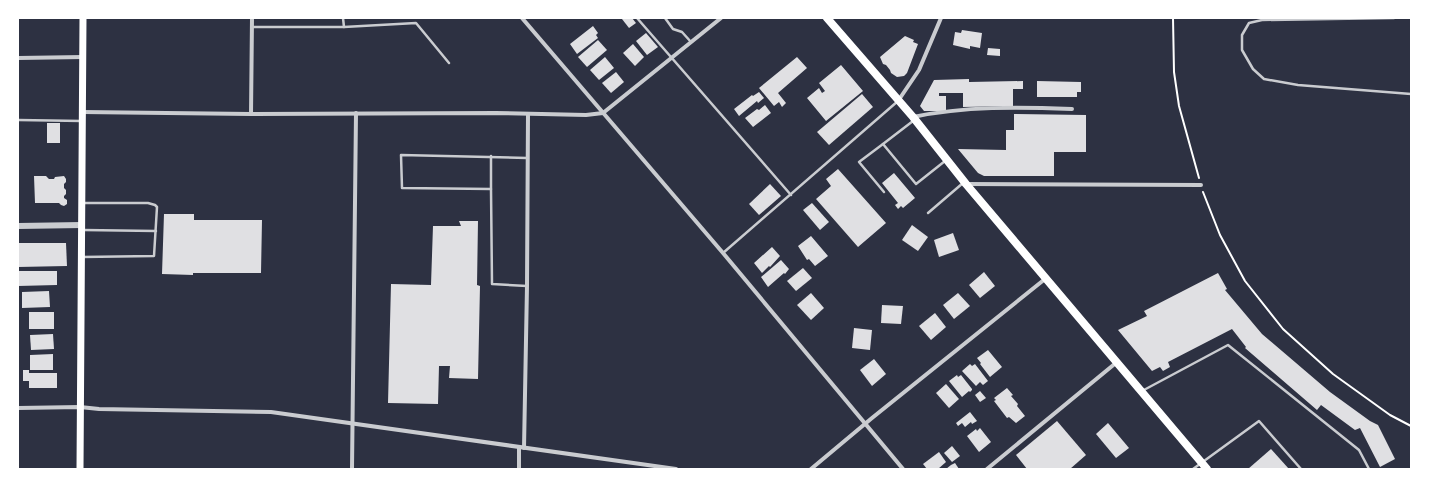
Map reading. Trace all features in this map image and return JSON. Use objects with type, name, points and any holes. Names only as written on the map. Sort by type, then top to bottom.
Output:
[{"type":"main road","points":[[80,469],[83,18]]},
{"type":"main road","points":[[827,18],[914,118],[965,183],[1045,279],[1208,469]]},
{"type":"street","points":[[251,114],[252,18]]},
{"type":"street","points":[[522,18],[724,253],[903,469]]},
{"type":"street","points":[[82,112],[586,115],[603,113],[721,18]]},
{"type":"street","points":[[898,101],[919,70],[941,18]]},
{"type":"street","points":[[18,58],[83,57]]},
{"type":"street","points":[[914,118],[935,113],[1019,107],[1072,109]]},
{"type":"street","points":[[352,469],[356,113]]},
{"type":"street","points":[[524,448],[528,114]]},
{"type":"street","points":[[965,183],[1201,185]]},
{"type":"street","points":[[18,226],[82,227]]},
{"type":"street","points":[[811,469],[865,423],[1045,279]]},
{"type":"street","points":[[987,469],[1117,362]]},
{"type":"street","points":[[18,408],[80,407],[99,409],[271,412],[676,469]]},
{"type":"street","points":[[518,469],[519,447]]},
{"type":"street","points":[[639,464],[643,469]]},
{"type":"lane","points":[[343,18],[344,27]]},
{"type":"lane","points":[[637,18],[671,59],[791,195]]},
{"type":"lane","points":[[665,18],[673,29],[682,32],[691,42]]},
{"type":"lane","points":[[1394,18],[1262,20],[1249,23],[1242,35],[1242,50],[1253,69],[1264,79],[1298,85],[1411,94]]},
{"type":"lane","points":[[252,27],[344,27],[416,23],[449,63]]},
{"type":"lane","points":[[724,253],[898,101]]},
{"type":"lane","points":[[884,192],[860,162],[914,118]]},
{"type":"lane","points":[[18,120],[82,121]]},
{"type":"lane","points":[[883,144],[916,184],[947,160]]},
{"type":"lane","points":[[491,189],[402,188],[401,155],[527,158]]},
{"type":"lane","points":[[491,156],[492,284],[527,286]]},
{"type":"lane","points":[[928,212],[952,190],[965,183]]},
{"type":"lane","points":[[81,257],[153,257],[156,253],[157,207],[148,203],[82,203]]},
{"type":"lane","points":[[82,227],[156,231]]},
{"type":"lane","points":[[1142,392],[1228,345],[1359,450],[1369,469]]},
{"type":"lane","points":[[1193,469],[1259,421],[1300,469]]},
{"type":"path","points":[[1173,18],[1174,72],[1179,106],[1201,185],[1220,235],[1245,281],[1283,329],[1333,374],[1390,415],[1411,426]]},
{"type":"building","points":[[632,18],[636,23],[629,28],[622,19]]},
{"type":"building","points":[[593,26],[598,33],[596,35],[598,38],[577,54],[570,44]]},
{"type":"building","points":[[962,30],[982,33],[980,48],[970,46],[970,49],[953,45],[955,32],[961,33]]},
{"type":"building","points":[[646,33],[658,47],[647,55],[636,41]]},
{"type":"building","points":[[905,36],[914,40],[913,42],[918,44],[907,73],[904,76],[897,77],[891,73],[886,65],[883,64],[880,57]]},
{"type":"building","points":[[598,40],[607,50],[587,67],[578,57]]},
{"type":"building","points":[[633,44],[644,57],[635,66],[623,53]]},
{"type":"building","points":[[988,48],[1000,49],[1000,56],[987,55]]},
{"type":"building","points":[[605,57],[614,68],[599,80],[590,70]]},
{"type":"building","points":[[797,57],[807,68],[778,93],[786,103],[782,107],[779,102],[774,106],[759,88]]},
{"type":"building","points":[[841,65],[863,91],[826,121],[807,98],[819,88],[822,93],[825,91],[819,83]]},
{"type":"building","points":[[616,72],[624,82],[611,93],[602,83]]},
{"type":"building","points":[[969,79],[969,82],[1023,81],[1023,89],[1013,89],[1013,106],[963,107],[963,93],[939,93],[939,96],[946,96],[946,111],[924,111],[920,106],[934,80]]},
{"type":"building","points":[[1037,81],[1081,82],[1081,92],[1077,92],[1077,97],[1037,97]]},
{"type":"building","points":[[759,92],[764,98],[758,103],[757,101],[739,116],[734,109],[752,95],[753,96]]},
{"type":"building","points":[[862,94],[873,107],[829,145],[817,132]]},
{"type":"building","points":[[765,105],[771,113],[753,127],[745,118]]},
{"type":"building","points":[[1014,114],[1086,115],[1086,152],[1054,152],[1054,176],[984,176],[978,173],[958,149],[1006,150],[1006,130],[1014,130]]},
{"type":"building","points":[[47,123],[60,123],[60,143],[47,143]]},
{"type":"building","points":[[838,169],[886,223],[858,247],[816,199],[831,186],[826,179]]},
{"type":"building","points":[[894,173],[915,198],[903,208],[901,206],[898,209],[895,205],[898,203],[882,183]]},
{"type":"building","points":[[34,176],[46,176],[49,179],[54,179],[55,177],[64,176],[66,179],[64,188],[66,190],[66,194],[64,198],[67,200],[67,204],[64,206],[59,203],[35,203]]},
{"type":"building","points":[[770,184],[781,196],[759,215],[749,204]]},
{"type":"building","points":[[812,203],[829,222],[820,230],[803,210]]},
{"type":"building","points":[[164,214],[194,214],[194,220],[262,220],[261,273],[193,273],[193,275],[162,274]]},
{"type":"building","points":[[459,221],[478,221],[477,285],[480,286],[478,379],[449,378],[450,366],[439,366],[438,404],[388,403],[391,284],[431,285],[433,226],[461,226]]},
{"type":"building","points":[[912,225],[928,237],[918,251],[902,240]]},
{"type":"building","points":[[953,233],[959,250],[939,257],[934,240]]},
{"type":"building","points":[[811,236],[828,256],[815,266],[809,259],[807,260],[798,246]]},
{"type":"building","points":[[18,243],[66,243],[67,266],[18,267]]},
{"type":"building","points":[[772,247],[780,256],[762,273],[754,263]]},
{"type":"building","points":[[781,260],[789,269],[768,287],[761,277]]},
{"type":"building","points":[[803,268],[812,278],[796,291],[787,281]]},
{"type":"building","points":[[18,271],[57,271],[57,285],[18,286]]},
{"type":"building","points":[[984,272],[995,286],[980,298],[969,285]]},
{"type":"building","points":[[1218,273],[1227,289],[1225,290],[1262,334],[1330,392],[1370,421],[1378,425],[1395,459],[1380,467],[1360,428],[1355,430],[1321,405],[1317,410],[1245,348],[1246,347],[1232,329],[1168,362],[1170,367],[1163,371],[1160,367],[1152,371],[1118,330],[1147,316],[1144,311]]},
{"type":"building","points":[[49,291],[50,307],[22,308],[22,292]]},
{"type":"building","points":[[811,293],[824,308],[811,320],[797,305]]},
{"type":"building","points":[[958,293],[970,306],[954,319],[943,305]]},
{"type":"building","points":[[882,305],[903,306],[901,324],[881,323]]},
{"type":"building","points":[[29,312],[54,312],[54,329],[29,329]]},
{"type":"building","points":[[935,313],[946,327],[931,340],[919,326]]},
{"type":"building","points":[[854,328],[872,330],[870,350],[852,348]]},
{"type":"building","points":[[53,334],[54,349],[31,350],[30,335]]},
{"type":"building","points":[[988,350],[1002,367],[990,377],[977,358]]},
{"type":"building","points":[[53,354],[53,370],[30,370],[30,355]]},
{"type":"building","points":[[874,359],[886,374],[872,386],[860,370]]},
{"type":"building","points":[[970,364],[972,366],[975,364],[988,381],[983,385],[980,382],[976,386],[962,371]]},
{"type":"building","points":[[23,370],[29,370],[29,373],[57,373],[57,388],[29,388],[29,381],[23,381]]},
{"type":"building","points":[[957,375],[958,377],[961,375],[972,389],[962,397],[949,381]]},
{"type":"building","points":[[946,384],[959,399],[949,408],[936,393]]},
{"type":"building","points":[[1007,388],[1013,395],[1011,396],[1018,404],[1017,406],[1025,416],[1016,423],[1009,417],[1007,418],[994,401],[996,400],[994,398]]},
{"type":"building","points":[[980,391],[986,398],[980,402],[975,395]]},
{"type":"building","points":[[970,412],[977,421],[972,424],[971,422],[965,427],[962,423],[958,426],[956,423]]},
{"type":"building","points":[[1057,421],[1086,455],[1070,469],[1027,469],[1016,455]]},
{"type":"building","points":[[1108,423],[1129,448],[1116,458],[1096,434]]},
{"type":"building","points":[[980,428],[991,442],[979,452],[967,436],[976,429],[977,431]]},
{"type":"building","points":[[952,446],[960,456],[952,462],[944,453]]},
{"type":"building","points":[[1271,449],[1289,469],[1248,469]]},
{"type":"building","points":[[939,452],[946,462],[938,469],[927,469],[923,464]]},
{"type":"building","points":[[955,463],[959,469],[946,469],[951,465]]}]
